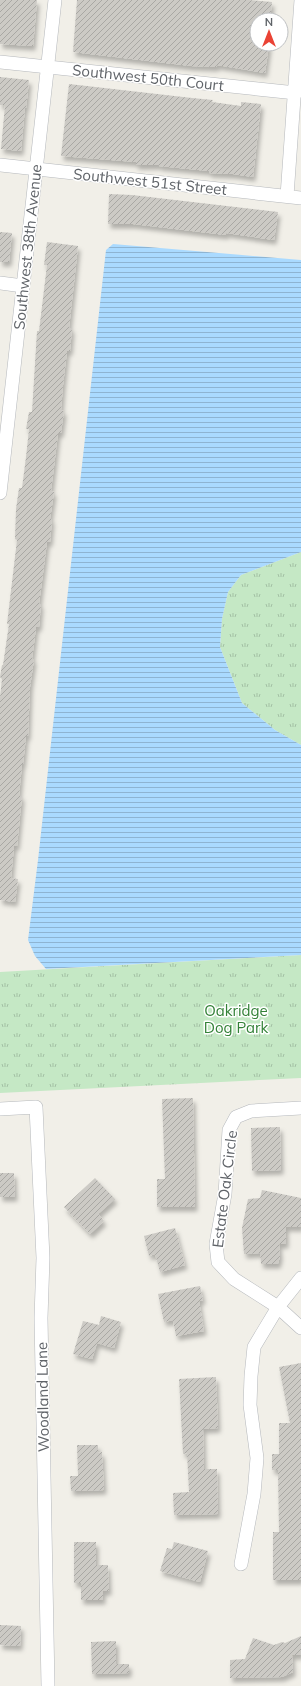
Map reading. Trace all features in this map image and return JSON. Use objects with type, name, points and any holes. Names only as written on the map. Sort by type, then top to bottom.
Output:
[{"type":"street","name":"Southwest 38th Avenue","points":[[0,494],[55,0]]},
{"type":"street","points":[[287,196],[296,92],[301,0]]},
{"type":"street","name":"Southwest 50th Court","points":[[0,62],[47,68],[296,92]]},
{"type":"street","name":"Southwest 51st Street","points":[[0,166],[301,198]]},
{"type":"street","points":[[0,283],[23,286]]},
{"type":"street","name":"Woodland Lane","points":[[0,1109],[36,1107],[43,1258],[41,1318],[48,1686]]},
{"type":"street","name":"Estate Oak Circle","points":[[301,1108],[251,1111],[236,1117],[229,1130],[225,1194],[216,1244],[218,1262],[234,1279],[278,1308],[301,1328]]},
{"type":"street","points":[[241,1564],[254,1494],[257,1458],[250,1405],[254,1347],[278,1308],[301,1278]]},
{"type":"green space","points":[[301,552],[301,745],[275,730],[242,703],[220,647],[222,619],[228,592],[241,575]]},
{"type":"green space","name":"Oakridge Dog Park","points":[[301,955],[301,1078],[0,1093],[0,972]]},
{"type":"water","points":[[113,244],[301,260],[301,552],[241,575],[228,592],[222,619],[220,647],[242,703],[275,730],[301,745],[301,955],[46,969],[35,956],[28,940],[106,250]]},
{"type":"building","points":[[0,0],[37,0],[33,46],[0,44]]},
{"type":"building","points":[[77,0],[249,0],[272,2],[271,12],[249,12],[249,52],[268,52],[265,73],[217,65],[216,67],[191,66],[73,52]]},
{"type":"building","points":[[0,77],[29,80],[21,151],[1,149],[5,105],[0,105]]},
{"type":"building","points":[[69,84],[213,100],[212,102],[241,106],[241,102],[261,104],[253,177],[209,173],[209,171],[159,166],[160,165],[136,165],[136,162],[61,156]]},
{"type":"building","points":[[109,194],[132,195],[278,212],[274,240],[226,233],[226,235],[133,224],[108,224]]},
{"type":"building","points":[[0,232],[12,233],[9,262],[0,262]]},
{"type":"building","points":[[47,242],[78,246],[69,328],[72,328],[70,351],[67,351],[63,385],[61,410],[64,411],[61,433],[58,433],[51,491],[54,492],[50,519],[52,519],[50,542],[47,542],[39,604],[41,604],[39,627],[36,627],[32,659],[34,659],[30,687],[28,736],[26,736],[22,764],[19,796],[22,796],[17,846],[14,846],[11,878],[18,879],[15,902],[0,900],[0,697],[2,679],[0,677],[9,624],[7,624],[17,540],[15,539],[16,509],[19,488],[22,488],[26,457],[29,429],[26,429],[29,412],[32,412],[37,331],[39,331],[47,265],[44,265]]},
{"type":"building","points":[[193,1098],[195,1207],[157,1207],[157,1179],[165,1179],[162,1099]]},
{"type":"building","points":[[280,1127],[281,1170],[252,1171],[251,1128]]},
{"type":"building","points":[[0,1173],[14,1173],[15,1197],[0,1197]]},
{"type":"building","points":[[95,1178],[115,1199],[98,1214],[104,1221],[90,1234],[64,1207]]},
{"type":"building","points":[[262,1190],[301,1198],[301,1227],[286,1227],[286,1244],[279,1244],[280,1256],[278,1264],[261,1264],[260,1253],[244,1254],[242,1228],[248,1199],[260,1198]]},
{"type":"building","points":[[175,1228],[185,1265],[160,1272],[155,1254],[149,1256],[144,1236]]},
{"type":"building","points":[[200,1286],[203,1300],[199,1301],[204,1331],[176,1336],[173,1320],[164,1322],[158,1294]]},
{"type":"building","points":[[101,1316],[121,1322],[114,1348],[97,1343],[92,1359],[73,1354],[83,1321],[99,1325]]},
{"type":"building","points":[[301,1363],[301,1580],[273,1580],[273,1532],[279,1532],[278,1470],[272,1470],[272,1454],[279,1454],[279,1423],[290,1423],[279,1367]]},
{"type":"building","points":[[216,1377],[218,1428],[203,1429],[204,1469],[217,1469],[218,1514],[174,1515],[173,1493],[189,1492],[187,1453],[183,1454],[179,1379]]},
{"type":"building","points":[[77,1445],[98,1445],[98,1453],[102,1452],[104,1490],[71,1491],[70,1476],[78,1476]]},
{"type":"building","points":[[74,1542],[96,1542],[96,1565],[108,1565],[109,1591],[103,1591],[103,1600],[81,1600],[81,1583],[74,1583]]},
{"type":"building","points":[[174,1542],[208,1551],[200,1582],[160,1571],[167,1548],[172,1549]]},
{"type":"building","points":[[0,1625],[21,1626],[20,1646],[0,1645]]},
{"type":"building","points":[[301,1636],[301,1655],[292,1655],[293,1672],[282,1677],[230,1678],[230,1660],[245,1659],[253,1638],[274,1645],[282,1642],[285,1643]]},
{"type":"building","points":[[116,1641],[116,1664],[129,1664],[129,1673],[92,1674],[91,1642]]}]
